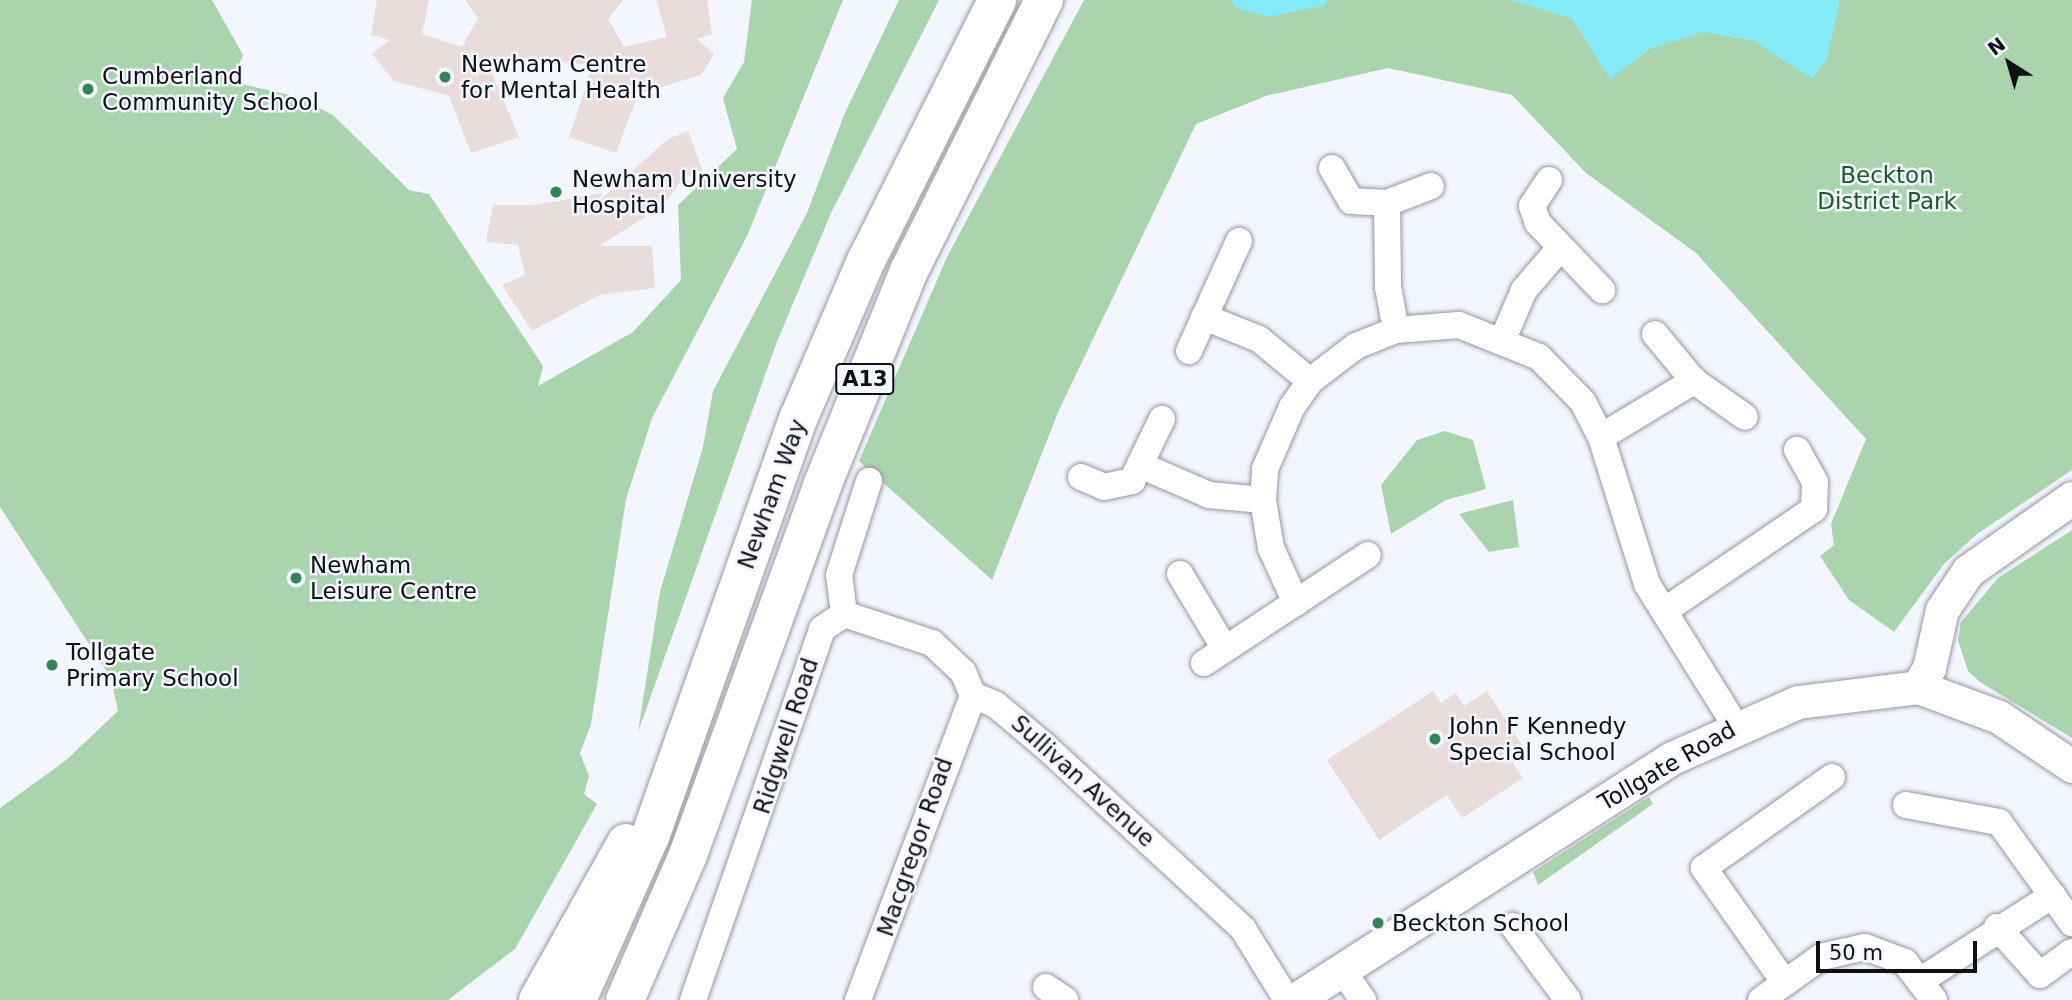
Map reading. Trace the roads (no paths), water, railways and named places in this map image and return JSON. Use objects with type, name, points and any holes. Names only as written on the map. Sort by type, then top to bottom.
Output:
[{"type":"highway","name":"Newham Way","points":[[577,1000],[690,732],[799,418],[871,249],[997,0]]},
{"type":"highway","name":"Newham Way","points":[[625,1000],[720,773],[822,486],[909,271],[1044,0]]},
{"type":"highway","name":"A13","points":[[538,1000],[690,732]]},
{"type":"highway","points":[[650,1000],[720,773]]},
{"type":"street","points":[[1332,168],[1351,201],[1387,203],[1431,186]]},
{"type":"street","points":[[1549,180],[1532,206],[1560,248],[1602,290]]},
{"type":"street","points":[[1387,203],[1388,287],[1396,330]]},
{"type":"street","points":[[1189,351],[1239,241]]},
{"type":"street","points":[[1503,339],[1524,290],[1560,248]]},
{"type":"street","points":[[1204,317],[1259,340],[1310,381]]},
{"type":"street","points":[[1296,603],[1271,548],[1263,500],[1275,438],[1310,381],[1356,346],[1396,330],[1459,325],[1503,339],[1565,377],[1601,437],[1635,555],[1664,611],[1735,725]]},
{"type":"street","points":[[1655,334],[1694,381],[1745,416]]},
{"type":"street","points":[[1601,437],[1694,381]]},
{"type":"street","points":[[1081,477],[1118,488],[1132,481],[1162,419]]},
{"type":"street","points":[[1664,611],[1814,509],[1815,482],[1797,450]]},
{"type":"street","points":[[1140,465],[1209,495],[1263,500]]},
{"type":"street","points":[[869,481],[839,575],[844,614],[932,643],[963,672],[973,695]]},
{"type":"street","points":[[2072,498],[1968,571],[1942,610],[1929,668],[1918,687],[1999,717],[2072,766]]},
{"type":"street","points":[[1180,574],[1215,656],[1368,555]]},
{"type":"street","name":"Ridgwell Road","points":[[693,1000],[822,629],[844,614]]},
{"type":"street","name":"Tollgate Road","points":[[1295,1000],[1672,758],[1735,725],[1798,702],[1918,687]]},
{"type":"street","name":"Macgregor Road","points":[[858,1000],[973,695]]},
{"type":"street","name":"Sullivan Avenue","points":[[973,695],[1006,713],[1210,896],[1243,929],[1287,1000]]},
{"type":"street","points":[[1785,983],[1704,868],[1832,777]]},
{"type":"street","points":[[1906,804],[1999,822],[2072,923]]},
{"type":"street","points":[[1761,1000],[1821,957],[1865,947],[1905,962],[1927,991],[1997,927],[2053,895]]},
{"type":"street","points":[[1513,926],[1566,1000]]},
{"type":"street","points":[[1997,927],[2040,975],[2072,952]]},
{"type":"street","points":[[1342,970],[1363,1000]]},
{"type":"water","points":[[1231,0],[1328,0],[1323,6],[1268,17],[1236,8]]},
{"type":"water","points":[[1510,0],[1840,0],[1827,59],[1812,79],[1754,41],[1704,32],[1650,49],[1610,79],[1572,19]]},
{"type":"place","name":"Newham Centre for Mental Health","points":[[445,77]]},
{"type":"place","name":"Cumberland Community School","points":[[88,89]]},
{"type":"place","name":"Newham University Hospital","points":[[556,192]]},
{"type":"place","name":"Newham Leisure Centre","points":[[296,578]]},
{"type":"place","name":"Tollgate Primary School","points":[[52,665]]},
{"type":"place","name":"John F Kennedy Special School","points":[[1435,739]]},
{"type":"place","name":"Beckton School","points":[[1378,923]]},
{"type":"park label","name":"Beckton District Park","points":[[1887,188]]}]
